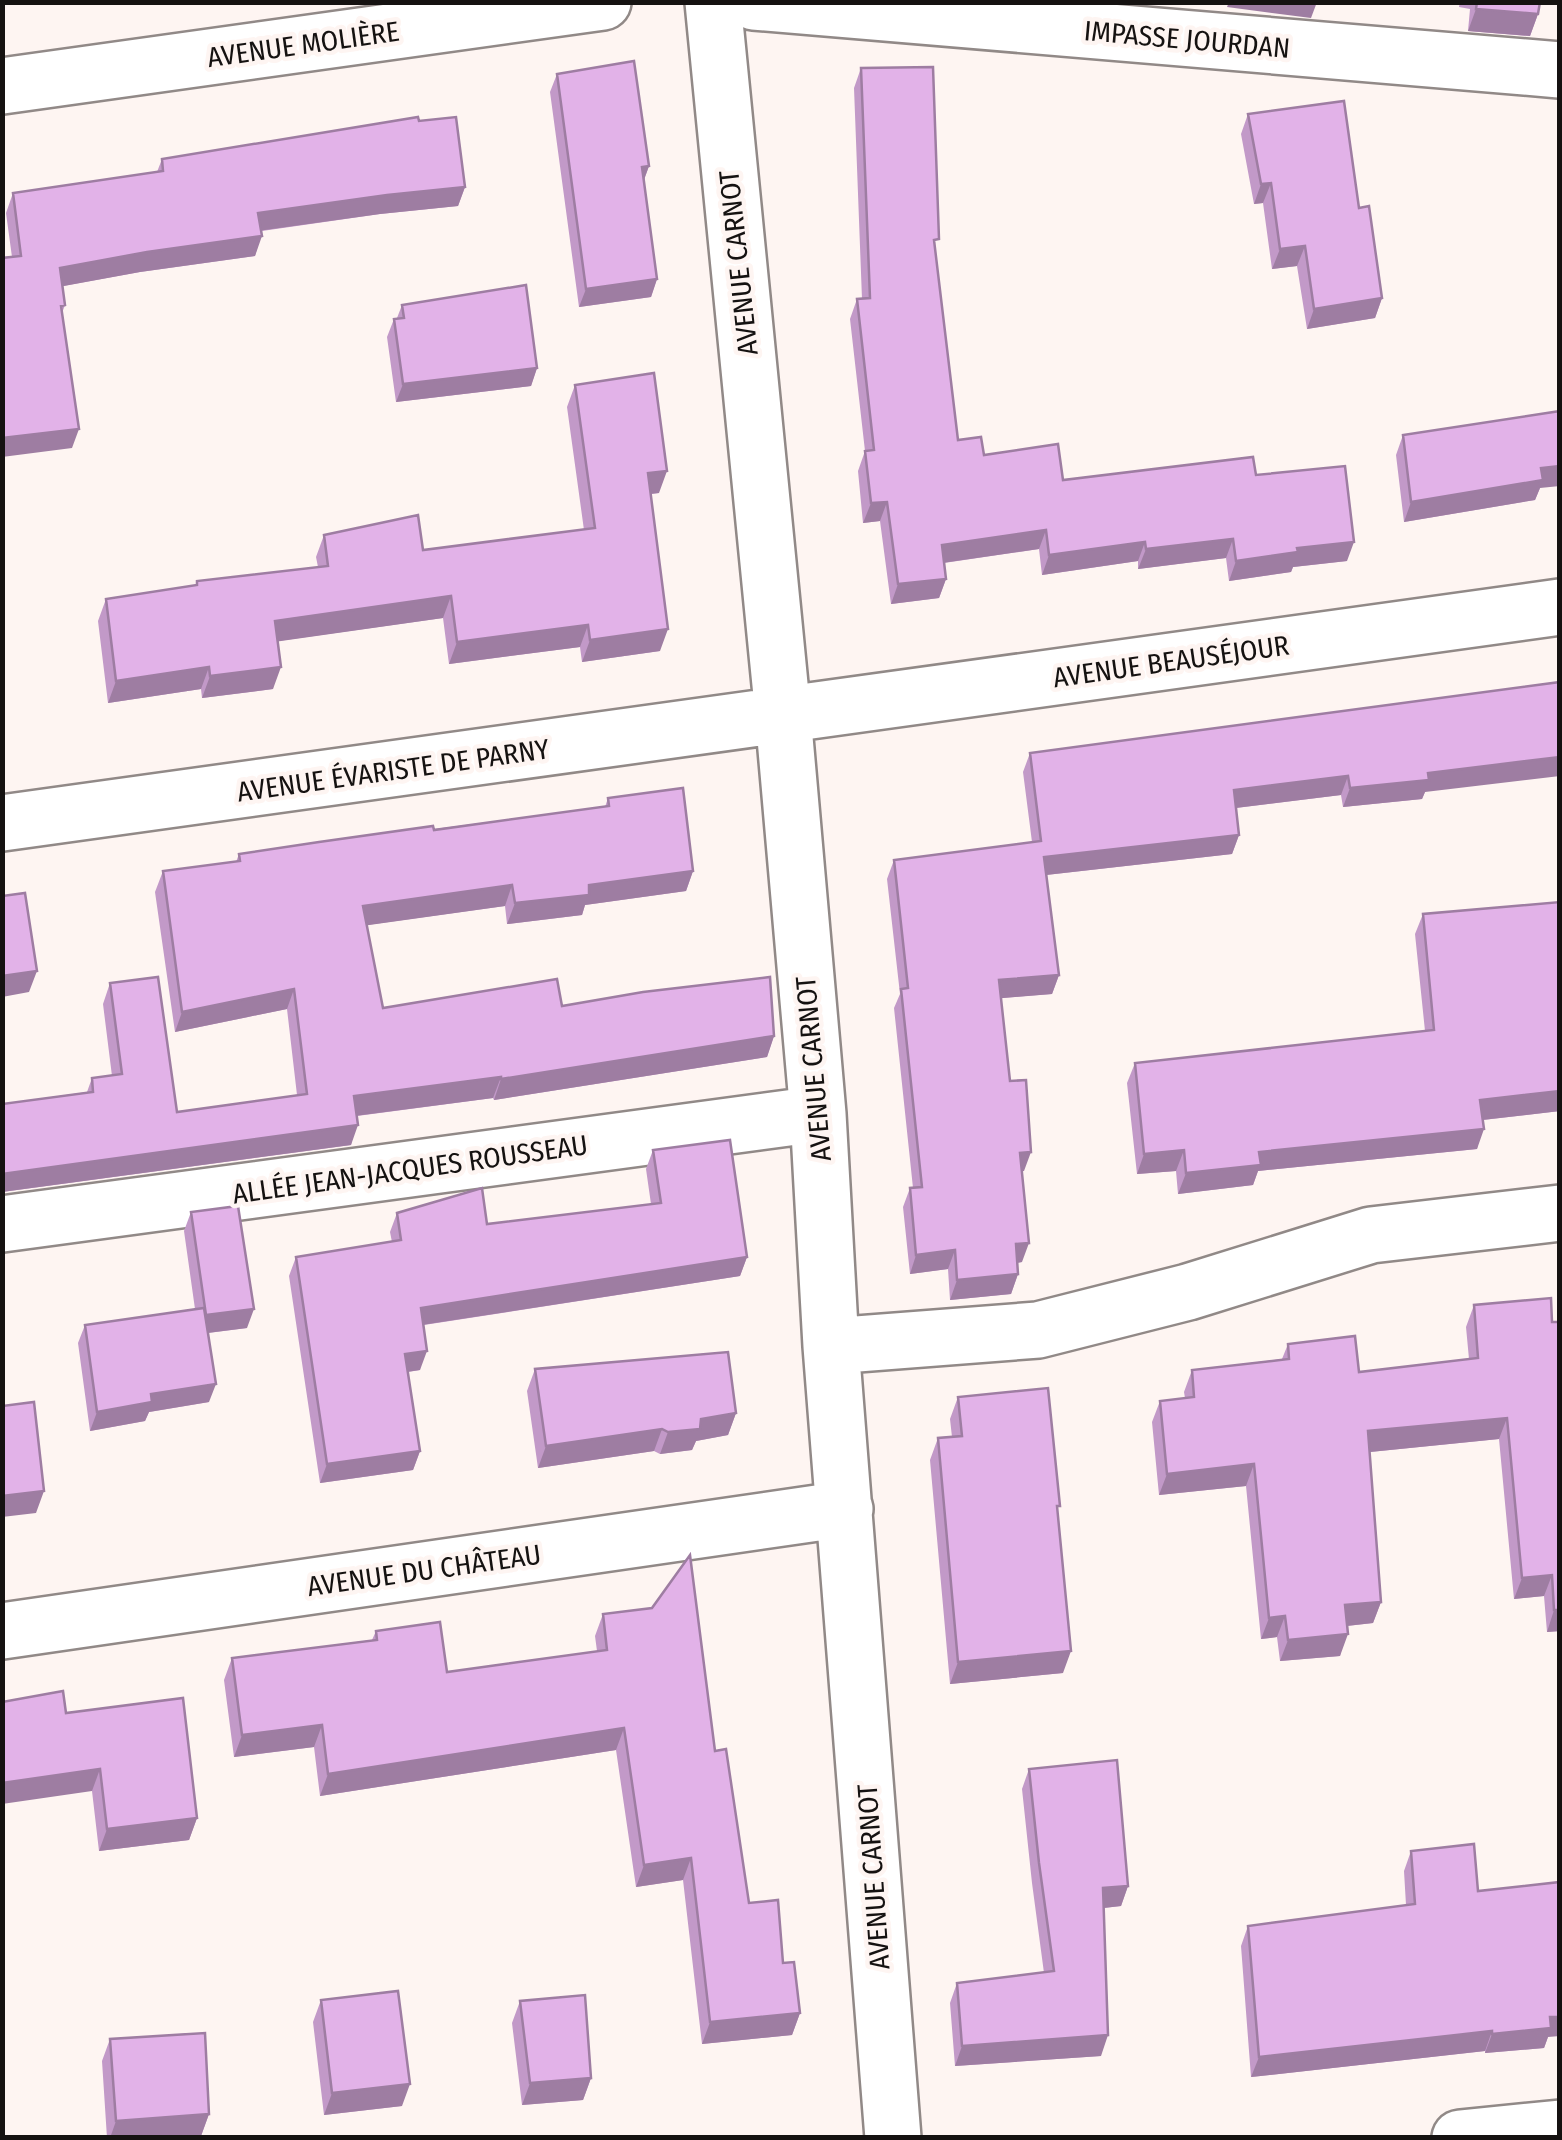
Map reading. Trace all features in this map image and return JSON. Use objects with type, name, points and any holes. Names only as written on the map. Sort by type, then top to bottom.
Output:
[{"type":"street","name":"AVENUE MOLIÈRE","points":[[2,86],[603,2]]},
{"type":"street","name":"AVENUE CARNOT","points":[[713,2],[818,1114],[831,1346],[893,2138]]},
{"type":"street","name":"IMPASSE JOURDAN","points":[[754,2],[1560,70]]},
{"type":"street","name":"AVENUE BEAUSÉJOUR","points":[[783,715],[1560,607]]},
{"type":"street","name":"AVENUE ÉVARISTE DE PARNY","points":[[2,823],[783,715]]},
{"type":"street","name":"ALLÉE JEAN-JACQUES ROUSSEAU","points":[[2,1224],[818,1114]]},
{"type":"street","points":[[831,1346],[1038,1330],[1188,1292],[1371,1234],[1560,1212]]},
{"type":"street","name":"AVENUE DU CHÂTEAU","points":[[2,1630],[845,1508]]},
{"type":"street","points":[[1460,2138],[1560,2128]]},
{"type":"building","points":[[1477,2],[1540,2],[1538,14],[1476,9]]},
{"type":"building","points":[[634,61],[649,166],[642,167],[657,279],[586,289],[557,74]]},
{"type":"building","points":[[933,67],[939,239],[934,240],[958,440],[981,437],[984,455],[1058,444],[1063,480],[1253,457],[1256,475],[1345,466],[1354,542],[1297,548],[1298,552],[1236,561],[1233,539],[1146,549],[1145,542],[1049,555],[1046,530],[942,545],[946,579],[898,584],[887,502],[871,503],[865,451],[874,450],[857,299],[870,298],[861,68]]},
{"type":"building","points":[[1344,101],[1359,208],[1369,206],[1382,298],[1314,309],[1305,246],[1280,249],[1271,183],[1261,184],[1248,114]]},
{"type":"building","points":[[418,117],[419,121],[456,117],[465,187],[258,213],[262,236],[60,268],[65,305],[61,306],[79,429],[2,438],[2,258],[21,256],[13,193],[163,171],[162,159]]},
{"type":"building","points":[[526,285],[537,368],[403,384],[394,319],[404,318],[402,305]]},
{"type":"building","points":[[654,373],[667,471],[648,473],[668,629],[590,640],[588,625],[457,642],[451,596],[275,621],[281,667],[210,676],[209,667],[116,681],[106,599],[197,585],[197,581],[328,566],[324,535],[418,515],[423,550],[595,528],[575,385]]},
{"type":"building","points":[[1560,411],[1560,466],[1541,468],[1543,480],[1411,502],[1403,435]]},
{"type":"building","points":[[1560,682],[1560,757],[1428,773],[1429,780],[1350,788],[1348,776],[1234,790],[1239,835],[1044,857],[1059,975],[999,980],[1010,1081],[1026,1080],[1031,1152],[1020,1153],[1029,1243],[1016,1244],[1018,1274],[957,1280],[955,1250],[916,1255],[910,1188],[922,1187],[901,989],[908,988],[894,860],[1041,841],[1030,753]]},
{"type":"building","points":[[683,788],[693,871],[589,885],[589,895],[515,903],[512,885],[363,906],[383,1008],[557,979],[562,1006],[770,977],[774,1036],[501,1079],[354,1096],[358,1125],[2,1174],[2,1104],[93,1092],[92,1078],[122,1074],[110,983],[158,977],[177,1112],[307,1094],[294,989],[182,1012],[163,871],[240,861],[239,854],[319,842],[609,806],[608,798]]},
{"type":"building","points":[[25,893],[37,971],[2,976],[2,896]]},
{"type":"building","points":[[1560,902],[1560,1091],[1480,1100],[1484,1129],[1259,1152],[1261,1165],[1186,1173],[1184,1150],[1144,1154],[1135,1063],[1434,1030],[1423,914]]},
{"type":"building","points":[[730,1140],[747,1257],[421,1308],[427,1351],[405,1354],[420,1451],[327,1464],[296,1257],[401,1240],[397,1213],[482,1188],[487,1224],[661,1203],[653,1150]]},
{"type":"building","points":[[238,1206],[254,1309],[206,1315],[191,1212]]},
{"type":"building","points":[[1551,1298],[1552,1322],[1560,1322],[1560,1610],[1554,1610],[1552,1575],[1522,1578],[1507,1418],[1368,1431],[1381,1602],[1345,1605],[1348,1634],[1288,1640],[1285,1616],[1269,1618],[1254,1464],[1167,1474],[1160,1401],[1194,1397],[1192,1370],[1289,1359],[1288,1344],[1355,1336],[1359,1372],[1478,1358],[1474,1305]]},
{"type":"building","points":[[204,1308],[216,1384],[151,1394],[152,1402],[97,1412],[85,1325]]},
{"type":"building","points":[[728,1352],[736,1413],[701,1419],[700,1429],[662,1429],[546,1446],[535,1369]]},
{"type":"building","points":[[1048,1388],[1071,1651],[958,1662],[938,1438],[962,1436],[958,1397]]},
{"type":"building","points":[[34,1402],[44,1491],[2,1496],[2,1406]]},
{"type":"building","points":[[690,1555],[715,1751],[726,1749],[749,1903],[778,1900],[783,1963],[794,1962],[800,2013],[710,2022],[691,1858],[644,1865],[624,1728],[328,1774],[322,1725],[242,1735],[232,1658],[377,1640],[376,1631],[440,1622],[447,1672],[607,1650],[603,1614],[652,1608]]},
{"type":"building","points":[[63,1691],[66,1713],[183,1698],[197,1818],[107,1829],[100,1769],[2,1783],[2,1702]]},
{"type":"building","points":[[1117,1760],[1128,1886],[1103,1888],[1108,2035],[962,2046],[957,1983],[1054,1971],[1029,1769]]},
{"type":"building","points":[[1474,1844],[1478,1891],[1560,1882],[1560,2017],[1550,2017],[1551,2028],[1259,2057],[1248,1926],[1415,1904],[1411,1851]]},
{"type":"building","points":[[398,1991],[410,2084],[332,2093],[321,2000]]},
{"type":"building","points":[[585,1995],[591,2078],[530,2083],[520,2001]]},
{"type":"building","points":[[205,2033],[209,2114],[116,2121],[110,2039]]}]
